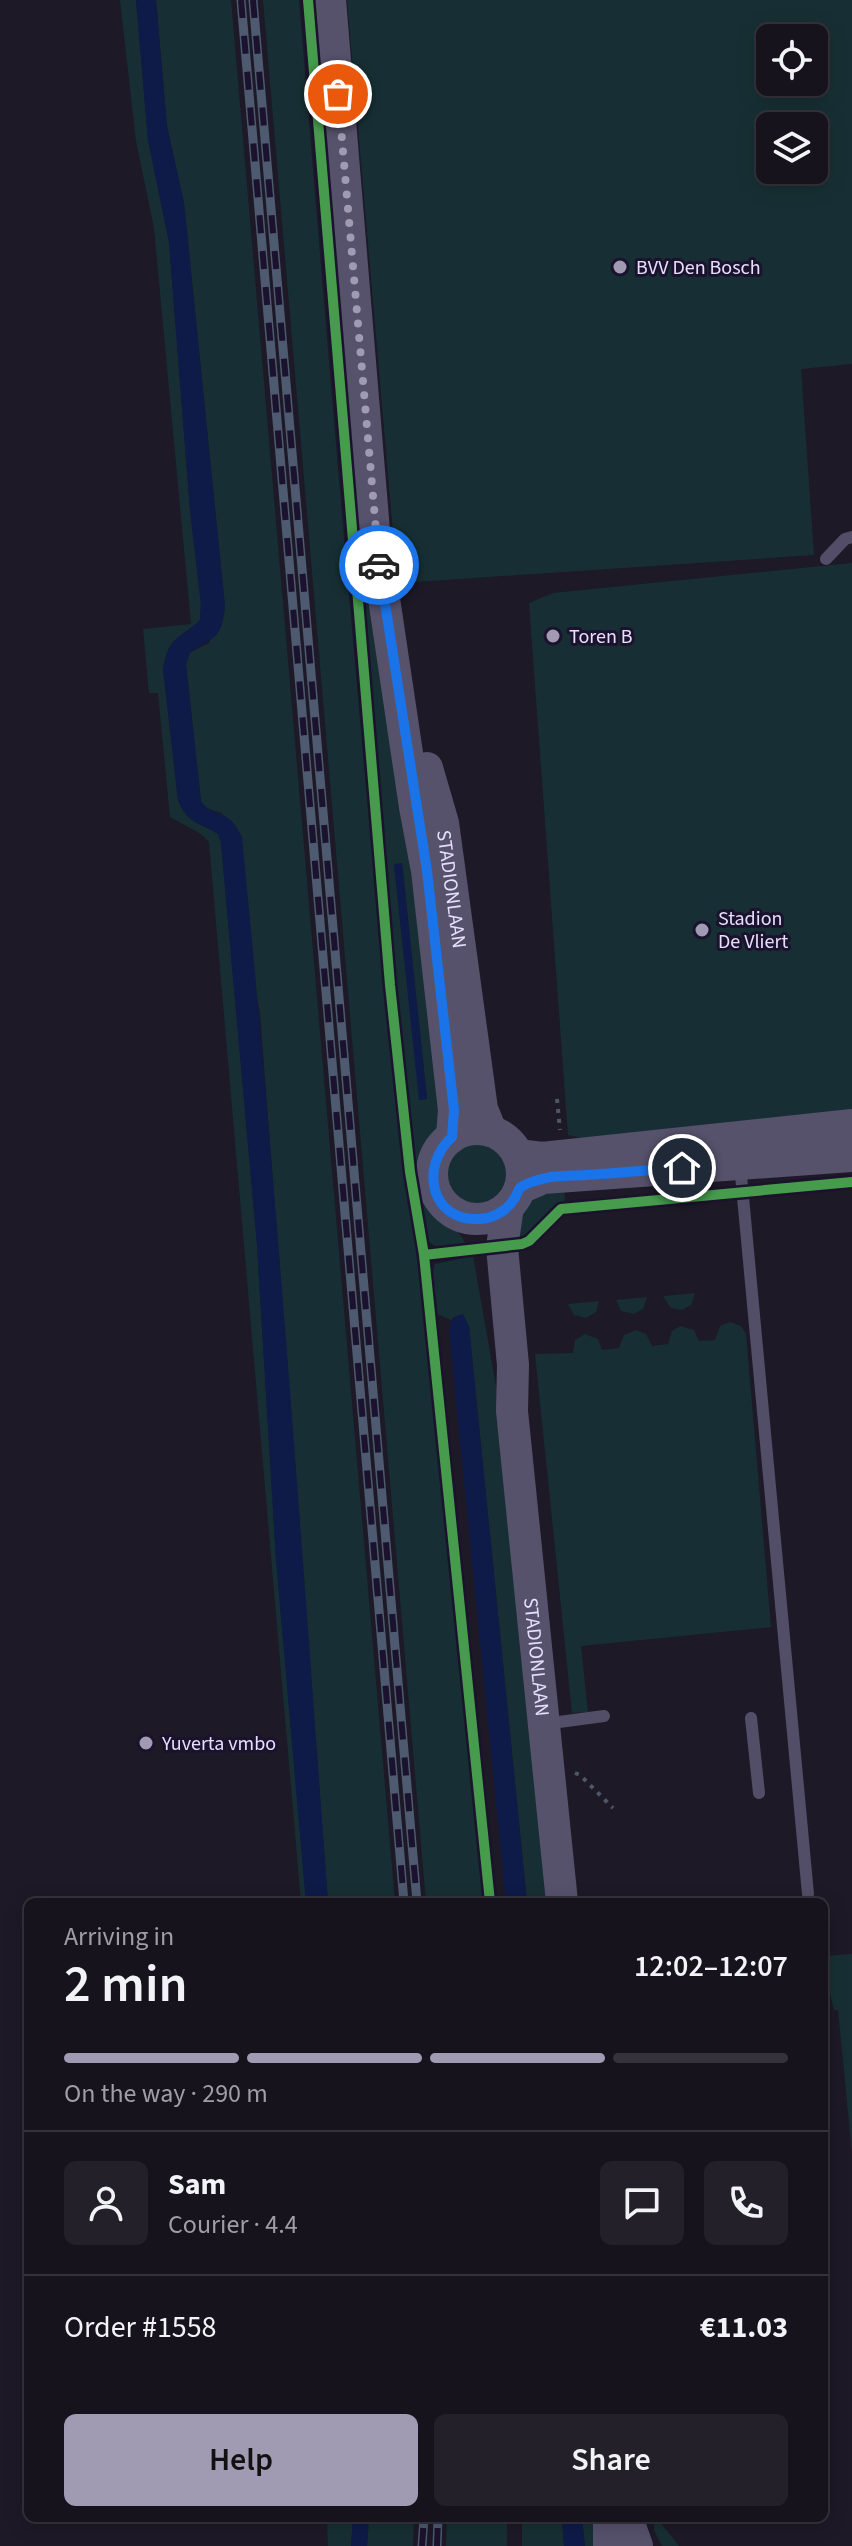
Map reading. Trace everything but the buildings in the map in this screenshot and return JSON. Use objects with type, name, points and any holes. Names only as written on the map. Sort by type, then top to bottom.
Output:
[{"type":"main road","name":"STADIONLAAN","points":[[330,0],[374,531],[437,942],[454,1110],[452,1137]]},
{"type":"main road","name":"STADIONLAAN","points":[[393,649],[443,823],[482,1109],[491,1131]]},
{"type":"main road","points":[[514,1197],[522,1166],[507,1140],[491,1131],[477,1129],[464,1131],[442,1146],[432,1173],[440,1200],[449,1210],[462,1217],[478,1219],[494,1216],[514,1197],[543,1178],[739,1150],[852,1125]]},
{"type":"main road","points":[[518,1155],[542,1158],[739,1150],[852,1156]]},
{"type":"main road","name":"STADIONLAAN","points":[[514,1197],[502,1247],[513,1365],[512,1411],[562,1898]]},
{"type":"main road","name":"STADIONLAAN","points":[[462,1217],[475,1235],[480,1249],[499,1367],[512,1411]]},
{"type":"main road","points":[[609,2522],[609,2546]]},
{"type":"main road","points":[[628,2522],[637,2546]]},
{"type":"lane","points":[[826,559],[845,539],[852,537]]},
{"type":"lane","points":[[739,1150],[808,1894]]},
{"type":"lane","points":[[544,1724],[604,1716]]},
{"type":"lane","points":[[751,1718],[759,1793]]},
{"type":"path","points":[[575,1773],[613,1808]]},
{"type":"green space","points":[[120,0],[136,0],[148,140],[169,242],[190,510],[201,604],[200,620],[172,644],[163,669],[178,800],[185,814],[218,834],[221,843],[257,1245],[276,1559],[306,1898],[301,1898],[209,842],[201,834],[170,817],[158,693],[149,693],[143,629],[191,624],[154,228],[136,141]]},
{"type":"green space","points":[[156,0],[231,0],[395,1898],[328,1898],[260,1013],[222,813],[205,808],[201,802],[186,664],[189,653],[209,643],[225,606],[184,203],[167,126]]},
{"type":"green space","points":[[263,0],[299,0],[386,1005],[399,1126],[417,1246],[483,1898],[426,1898]]},
{"type":"green space","points":[[315,0],[390,712],[444,1126],[424,1155],[419,1176],[425,1198],[432,1209],[460,1234],[466,1245],[437,1247],[429,1242],[418,1183],[396,980]],"holes":[[[402,863],[427,1098],[420,1100],[394,865]]]},
{"type":"green space","name":"BVV Den Bosch","points":[[347,0],[852,0],[852,364],[801,369],[814,555],[415,582],[402,578],[396,567]]},
{"type":"green space","name":"Stadion De Vliert","points":[[852,563],[852,1114],[595,1141],[568,1135],[529,603],[553,593]]},
{"type":"green space","points":[[477,1143],[489,1145],[499,1152],[506,1162],[506,1186],[499,1196],[489,1203],[477,1205],[465,1203],[455,1196],[448,1186],[446,1174],[448,1162],[455,1152],[465,1145]]},
{"type":"green space","points":[[564,1186],[565,1203],[527,1234],[509,1239],[516,1215],[525,1201]]},
{"type":"green space","points":[[473,1256],[503,1426],[552,1898],[527,1898],[469,1326],[455,1316],[451,1320],[437,1314],[432,1276],[435,1264]]},
{"type":"green space","points":[[695,1293],[691,1305],[682,1310],[671,1308],[664,1298],[664,1296]]},
{"type":"green space","points":[[647,1297],[643,1309],[634,1314],[621,1311],[616,1300]]},
{"type":"green space","points":[[599,1301],[596,1312],[586,1318],[574,1315],[568,1304]]},
{"type":"green space","points":[[730,1322],[741,1326],[746,1334],[771,1627],[581,1646],[588,1712],[572,1713],[535,1354],[573,1353],[575,1340],[585,1334],[598,1339],[602,1350],[619,1348],[624,1335],[636,1330],[646,1334],[652,1346],[668,1344],[672,1331],[680,1326],[694,1330],[699,1341],[715,1340],[720,1326]]},
{"type":"green space","points":[[852,1954],[852,2153],[838,2010],[834,2010],[828,1991],[828,1956]]},
{"type":"green space","points":[[327,2522],[353,2522],[351,2546],[328,2546]]},
{"type":"green space","points":[[369,2522],[414,2522],[413,2546],[367,2546]]},
{"type":"green space","points":[[447,2522],[507,2522],[507,2546],[446,2546]]},
{"type":"green space","points":[[522,2522],[562,2522],[564,2546],[522,2546]]},
{"type":"green space","points":[[582,2522],[601,2522],[603,2546],[585,2546]]},
{"type":"green space","points":[[655,2522],[660,2522],[679,2546],[662,2546],[654,2530]]},
{"type":"water","points":[[136,0],[156,0],[167,126],[184,203],[225,606],[219,632],[190,653],[186,664],[201,801],[210,810],[231,821],[242,837],[278,1236],[328,1898],[306,1898],[276,1559],[257,1245],[221,843],[218,834],[190,818],[178,800],[163,669],[172,644],[200,620],[201,604],[190,510],[169,242],[148,140]]},
{"type":"water","points":[[402,863],[427,1099],[419,1100],[394,864]]},
{"type":"water","points":[[463,1314],[469,1326],[527,1898],[506,1898],[449,1330],[457,1316]]},
{"type":"water","points":[[353,2522],[369,2522],[367,2546],[351,2546]]},
{"type":"water","points":[[562,2522],[582,2522],[585,2546],[564,2546]]},
{"type":"railway","points":[[241,0],[404,1898]]},
{"type":"railway","points":[[253,0],[417,1898]]},
{"type":"railway","points":[[422,2546],[424,2522]]},
{"type":"railway","points":[[437,2546],[438,2522]]},
{"type":"cycle path","points":[[308,0],[390,985],[410,1172],[424,1255],[490,1898]]},
{"type":"cycle path","points":[[424,1255],[522,1244],[529,1241],[561,1209],[852,1182]]},
{"type":"way so far","points":[[338,94],[379,565]]},
{"type":"place","name":"BVV Den Bosch","points":[[620,267]]},
{"type":"place","name":"Toren B","points":[[553,636]]},
{"type":"place","name":"Stadion De Vliert","points":[[702,930]]},
{"type":"place","name":"Yuverta vmbo","points":[[146,1743]]},
{"type":"route","points":[[379,565],[437,942],[454,1110],[452,1137],[442,1146],[432,1173],[440,1200],[449,1210],[462,1217],[478,1219],[494,1216],[508,1207],[520,1188],[543,1178],[682,1168]]}]
